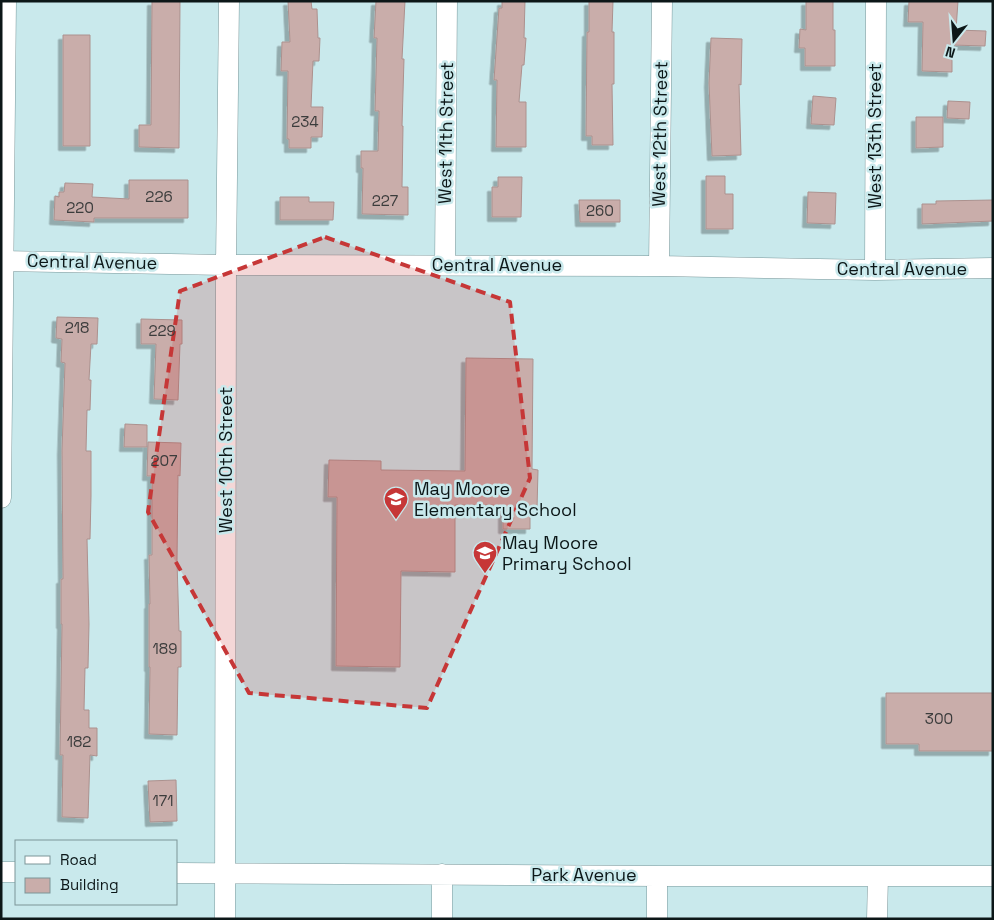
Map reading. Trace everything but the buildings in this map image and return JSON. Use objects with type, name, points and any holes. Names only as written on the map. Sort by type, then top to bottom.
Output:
[{"type":"street","points":[[1,498],[6,1]]},
{"type":"street","name":"West 10th Street","points":[[225,919],[226,265],[229,1]]},
{"type":"street","name":"West 11th Street","points":[[445,265],[447,1]]},
{"type":"street","name":"West 12th Street","points":[[659,266],[662,1]]},
{"type":"street","name":"West 13th Street","points":[[875,270],[876,1]]},
{"type":"street","name":"Central Avenue","points":[[2,261],[226,265],[659,266],[875,270],[993,268]]},
{"type":"street","points":[[1,872],[15,872]]},
{"type":"street","name":"Park Avenue","points":[[178,873],[993,876]]},
{"type":"street","points":[[442,874],[442,919]]},
{"type":"street","points":[[657,876],[657,919]]},
{"type":"street","points":[[877,919],[878,876]]},
{"type":"highlighted area","points":[[325,237],[510,302],[530,478],[427,708],[249,693],[148,512],[180,291]]},
{"type":"place","name":"May Moore Elementary School","points":[[396,520]]},
{"type":"place","name":"May Moore Primary School","points":[[485,574]]}]
